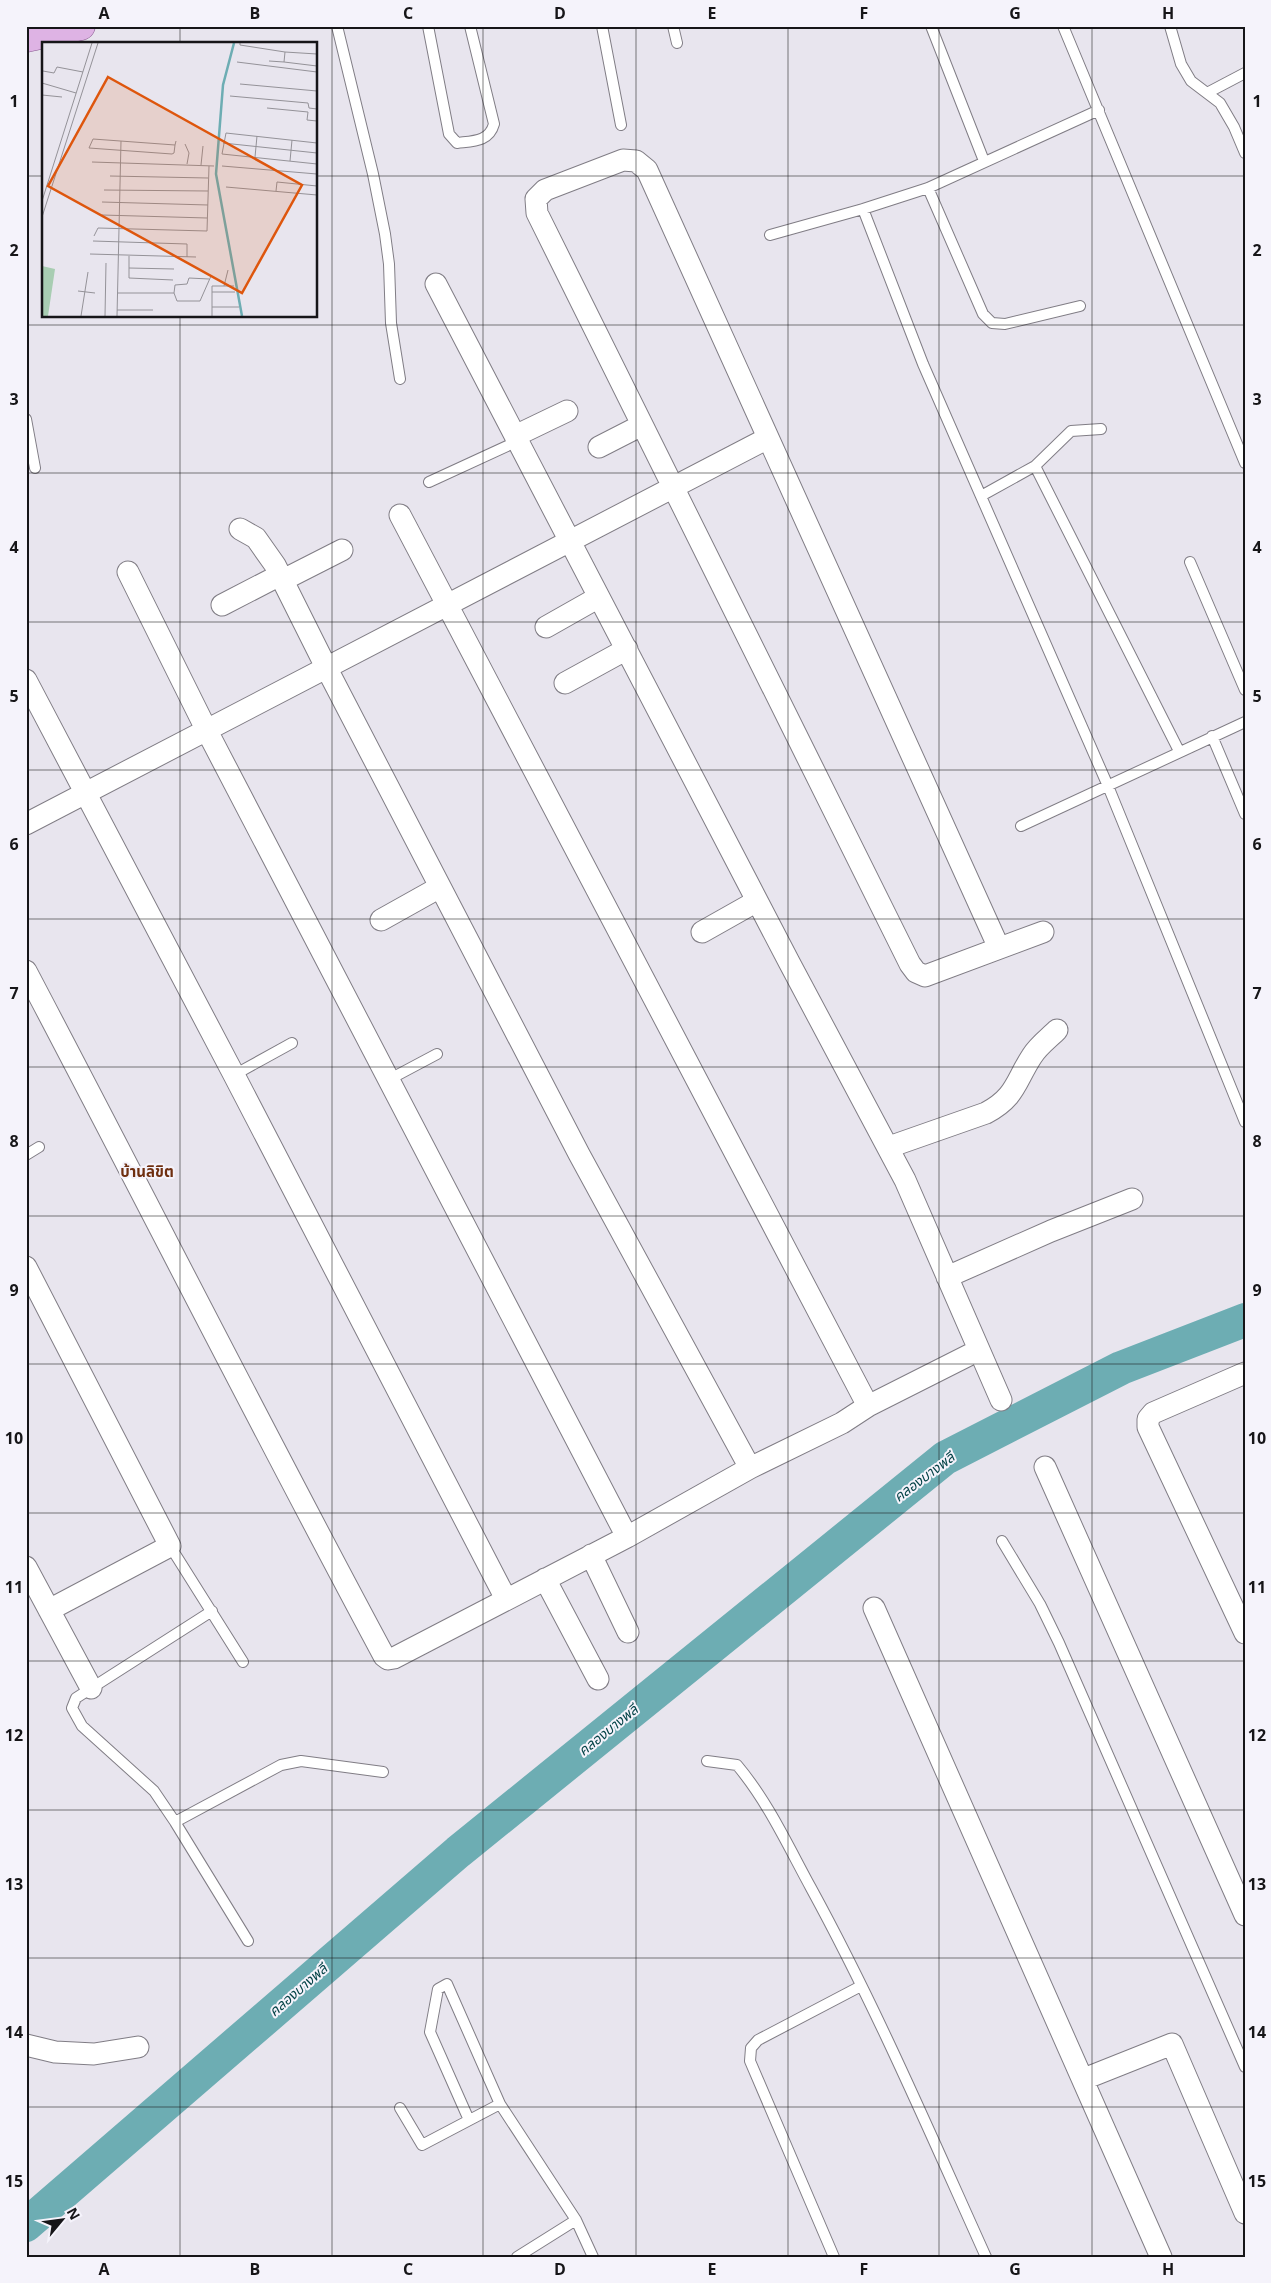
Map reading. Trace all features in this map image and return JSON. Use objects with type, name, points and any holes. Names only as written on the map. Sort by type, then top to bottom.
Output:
[{"type":"main road","points":[[26,38],[81,26]]},
{"type":"street","points":[[999,948],[647,170],[636,161],[623,160],[545,190],[536,199],[537,213],[913,968],[919,975],[924,976],[1043,932]]},
{"type":"street","points":[[436,284],[757,901],[889,1148],[1001,1400]]},
{"type":"street","points":[[517,439],[567,411]]},
{"type":"street","points":[[599,447],[642,425]]},
{"type":"street","points":[[26,824],[768,438]]},
{"type":"street","points":[[400,515],[868,1406]]},
{"type":"street","points":[[240,530],[256,538],[282,578],[326,667],[579,1154],[750,1468]]},
{"type":"street","points":[[222,605],[342,550]]},
{"type":"street","points":[[128,572],[206,729],[627,1537]]},
{"type":"street","points":[[546,627],[599,597]]},
{"type":"street","points":[[565,683],[626,649]]},
{"type":"street","points":[[26,680],[506,1599]]},
{"type":"street","points":[[381,920],[440,887]]},
{"type":"street","points":[[702,932],[757,901]]},
{"type":"street","points":[[26,970],[178,1258],[297,1494],[384,1656],[388,1659],[394,1658],[627,1537],[750,1468],[842,1423],[868,1406],[979,1350]]},
{"type":"street","points":[[889,1148],[986,1113],[1000,1105],[1009,1098],[1033,1054],[1057,1030]]},
{"type":"street","points":[[947,1277],[1052,1231],[1132,1199]]},
{"type":"street","points":[[26,1267],[170,1546],[48,1610]]},
{"type":"street","points":[[1245,1373],[1154,1413],[1148,1419],[1148,1427],[1245,1633]]},
{"type":"street","points":[[1045,1467],[1245,1915]]},
{"type":"street","points":[[592,1555],[628,1632]]},
{"type":"street","points":[[26,1566],[48,1610],[92,1688]]},
{"type":"street","points":[[545,1579],[598,1679]]},
{"type":"street","points":[[874,1608],[1084,2079],[1161,2257]]},
{"type":"street","points":[[1084,2079],[1172,2044],[1245,2213]]},
{"type":"street","points":[[26,2045],[56,2052],[94,2054],[138,2046]]},
{"type":"lane","points":[[337,26],[373,174],[385,234],[389,264],[391,323],[400,379]]},
{"type":"lane","points":[[428,26],[449,134],[457,142],[482,140],[492,133],[494,124],[470,26]]},
{"type":"lane","points":[[602,26],[621,126]]},
{"type":"lane","points":[[673,26],[677,42]]},
{"type":"lane","points":[[931,26],[984,161]]},
{"type":"lane","points":[[1063,26],[1245,463]]},
{"type":"lane","points":[[1170,26],[1181,64],[1191,81],[1220,103],[1234,127],[1245,153]]},
{"type":"lane","points":[[1207,93],[1245,73]]},
{"type":"lane","points":[[770,235],[863,209],[928,188],[1099,110]]},
{"type":"lane","points":[[928,188],[982,314],[992,323],[1005,324],[1080,306]]},
{"type":"lane","points":[[863,209],[923,364],[1108,786],[1245,1122]]},
{"type":"lane","points":[[26,419],[35,468]]},
{"type":"lane","points":[[980,496],[1035,466],[1071,431],[1102,429]]},
{"type":"lane","points":[[429,482],[517,439]]},
{"type":"lane","points":[[1035,466],[1179,751]]},
{"type":"lane","points":[[1190,562],[1245,690]]},
{"type":"lane","points":[[1021,826],[1245,722]]},
{"type":"lane","points":[[1212,736],[1245,814]]},
{"type":"lane","points":[[234,1075],[292,1043]]},
{"type":"lane","points":[[390,1079],[437,1054]]},
{"type":"lane","points":[[26,1155],[39,1148]]},
{"type":"lane","points":[[1002,1541],[1040,1604],[1245,2067]]},
{"type":"lane","points":[[170,1546],[243,1662]]},
{"type":"lane","points":[[212,1611],[76,1698],[72,1708],[75,1717],[82,1726],[154,1792],[175,1822],[248,1941]]},
{"type":"lane","points":[[175,1822],[281,1765],[301,1761],[383,1772]]},
{"type":"lane","points":[[707,1761],[737,1765],[756,1788],[839,1940],[934,2140],[986,2257]]},
{"type":"lane","points":[[469,2120],[430,2032],[438,1989],[447,1984],[500,2104],[576,2220],[594,2257]]},
{"type":"lane","points":[[834,2257],[750,2061],[751,2048],[758,2040],[861,1986]]},
{"type":"lane","points":[[400,2108],[422,2146],[500,2104]]},
{"type":"lane","points":[[517,2257],[576,2220]]},
{"type":"waterway","name":"คลองบางพลี","points":[[26,2225],[458,1852],[945,1458],[1121,1368],[1245,1320]]},
{"type":"district","name":"บ้านลิขิต","points":[[147,1172]]}]
